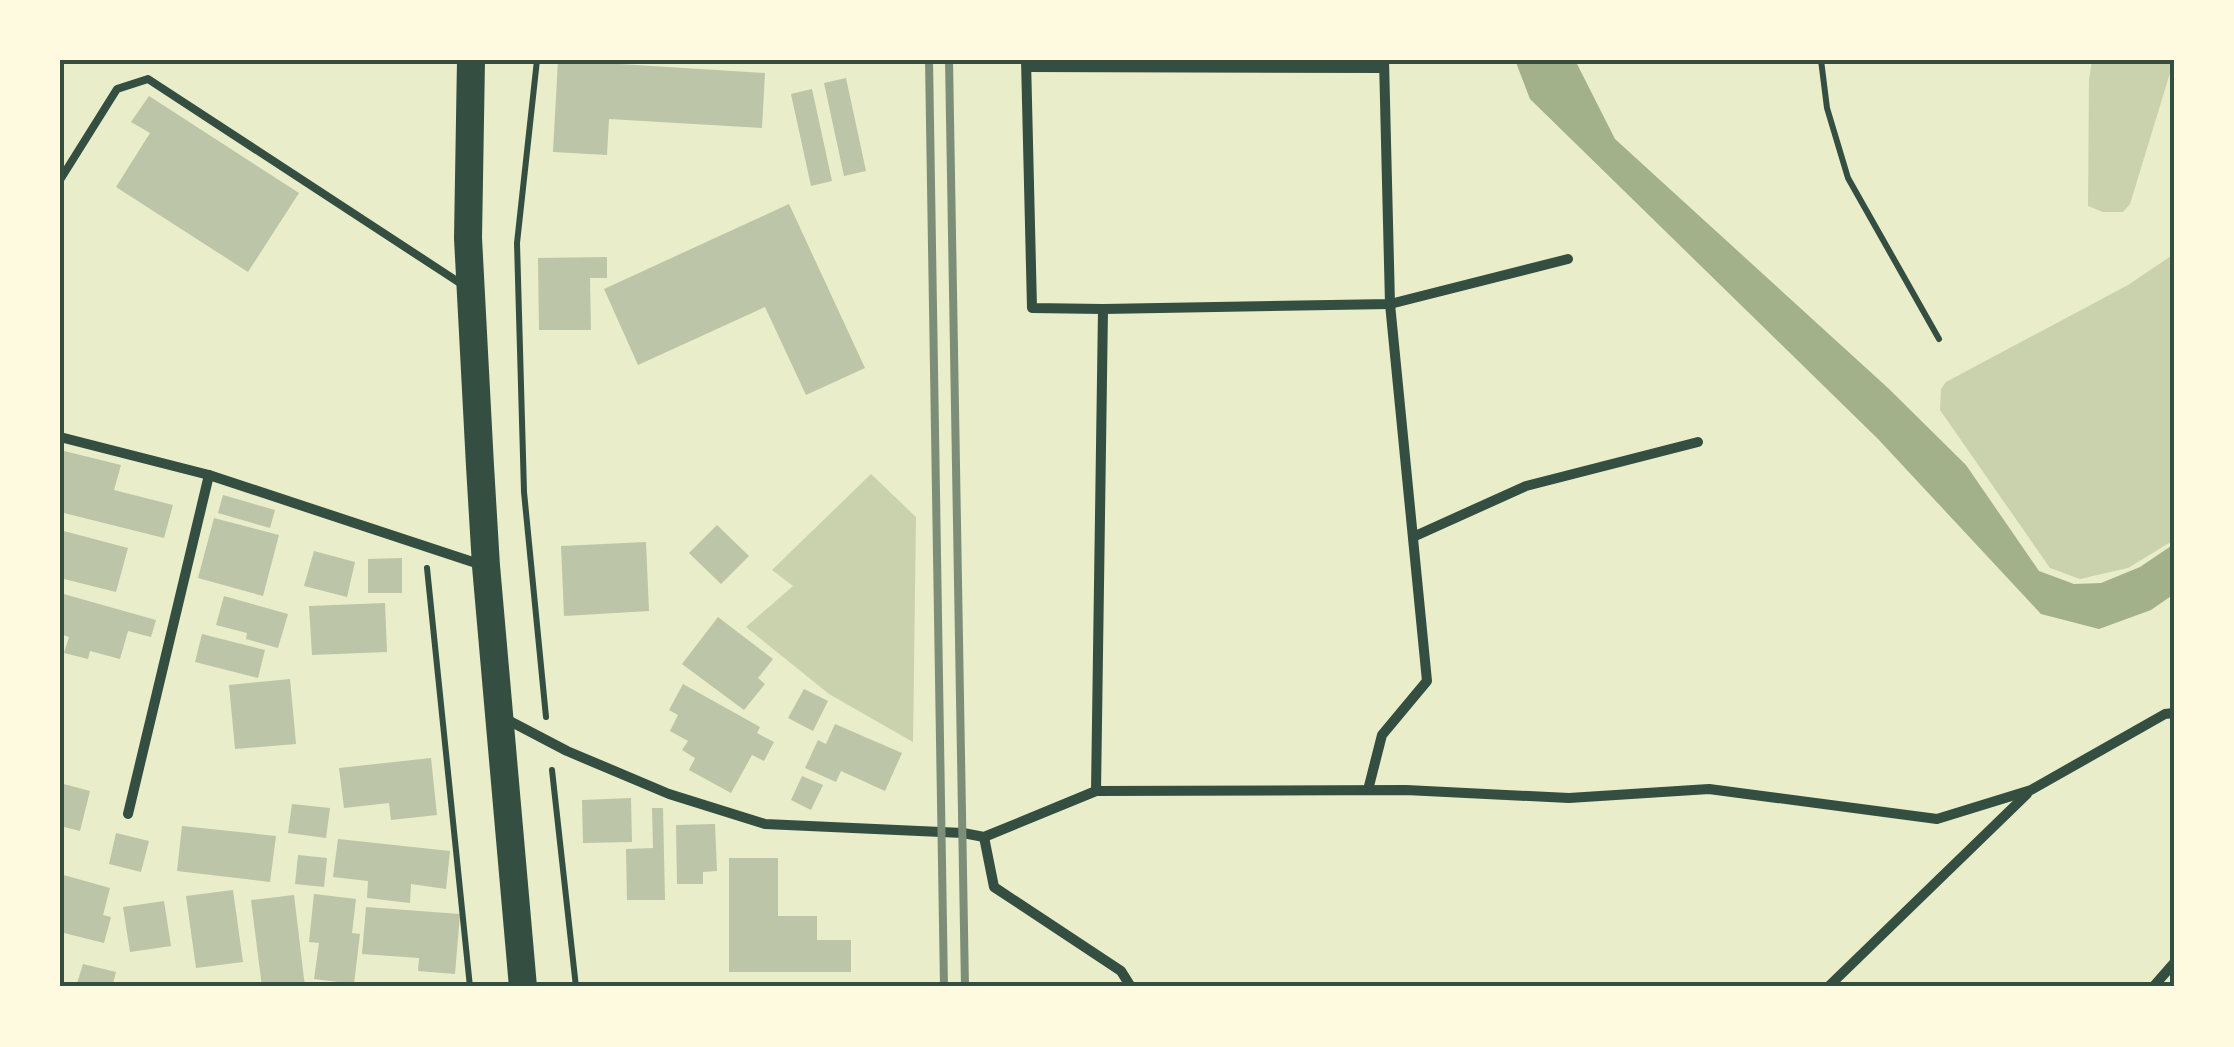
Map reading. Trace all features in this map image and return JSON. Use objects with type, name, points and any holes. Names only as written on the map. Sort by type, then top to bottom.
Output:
[{"type":"highway","points":[[471,60],[471,290],[486,566],[523,987]]},
{"type":"street","points":[[1368,790],[1382,735],[1427,681],[1390,304],[1384,64],[1026,64],[1032,308],[1390,304],[1568,259]]},
{"type":"street","points":[[1096,790],[1103,309]]},
{"type":"street","points":[[60,436],[209,476],[486,566]]},
{"type":"street","points":[[1413,537],[1526,486],[1698,442]]},
{"type":"street","points":[[128,814],[209,476]]},
{"type":"street","points":[[498,716],[566,751],[669,794],[765,824],[962,832],[984,837],[1096,790],[1368,790],[1569,798],[1709,789],[1937,819],[2031,790],[2165,714],[2174,713]]},
{"type":"street","points":[[1828,987],[2031,790]]},
{"type":"street","points":[[984,837],[994,886],[1120,971],[1132,987]]},
{"type":"street","points":[[2153,987],[2174,963]]},
{"type":"lane","points":[[60,180],[118,89],[148,79],[471,290]]},
{"type":"path","points":[[537,60],[517,244],[524,492],[576,987]]},
{"type":"path","points":[[1821,60],[1828,108],[1848,178],[1939,339]]},
{"type":"path","points":[[424,546],[470,987]]},
{"type":"shaded area","points":[[1515,60],[1575,60],[1615,139],[1888,388],[1966,465],[2039,571],[2074,584],[2101,583],[2140,567],[2174,544],[2174,594],[2151,610],[2099,629],[2041,614],[1878,439],[1530,99]]},
{"type":"shaded area","points":[[2092,60],[2174,60],[2130,204],[2123,212],[2103,212],[2088,206]]},
{"type":"shaded area","points":[[2174,254],[2174,540],[2128,568],[2080,579],[2050,568],[1940,410],[1941,389],[1946,382],[2128,285]]},
{"type":"shaded area","points":[[871,474],[916,517],[913,742],[829,694],[746,627],[793,586],[772,570]]},
{"type":"building","points":[[558,60],[620,60],[620,64],[765,73],[762,128],[609,119],[607,155],[553,152]]},
{"type":"building","points":[[846,78],[866,171],[844,176],[824,83]]},
{"type":"building","points":[[812,89],[832,181],[811,186],[791,94]]},
{"type":"building","points":[[149,96],[299,193],[248,272],[116,187],[150,133],[131,122]]},
{"type":"building","points":[[789,204],[865,368],[806,395],[765,307],[638,365],[604,289]]},
{"type":"building","points":[[607,257],[607,278],[590,278],[591,330],[539,330],[538,258]]},
{"type":"building","points":[[60,450],[121,465],[114,490],[173,505],[164,538],[60,512]]},
{"type":"building","points":[[223,495],[275,510],[270,528],[218,513]]},
{"type":"building","points":[[214,518],[279,535],[263,596],[198,578]]},
{"type":"building","points":[[717,525],[749,556],[721,584],[689,553]]},
{"type":"building","points":[[60,530],[128,548],[116,592],[60,578]]},
{"type":"building","points":[[646,542],[649,611],[564,616],[561,546]]},
{"type":"building","points":[[314,551],[355,562],[347,597],[304,586]]},
{"type":"building","points":[[402,558],[402,593],[368,593],[368,559]]},
{"type":"building","points":[[60,593],[156,620],[151,637],[128,631],[120,659],[90,651],[88,659],[64,653],[69,637],[60,634]]},
{"type":"building","points":[[224,596],[288,614],[278,648],[246,639],[247,633],[216,625]]},
{"type":"building","points":[[385,603],[387,652],[312,655],[309,606]]},
{"type":"building","points":[[718,617],[773,659],[758,678],[765,684],[744,710],[682,664]]},
{"type":"building","points":[[202,634],[265,650],[258,678],[195,662]]},
{"type":"building","points":[[290,679],[296,744],[235,749],[229,685]]},
{"type":"building","points":[[683,684],[760,727],[757,733],[774,742],[764,761],[752,755],[731,793],[689,770],[695,758],[682,750],[688,741],[670,731],[678,715],[669,710]]},
{"type":"building","points":[[804,689],[828,701],[813,731],[788,718]]},
{"type":"building","points":[[835,724],[902,753],[885,791],[841,771],[836,782],[805,768],[818,740],[826,744]]},
{"type":"building","points":[[431,758],[437,815],[391,820],[389,803],[344,808],[339,768]]},
{"type":"building","points":[[802,776],[823,785],[811,810],[791,800]]},
{"type":"building","points":[[60,783],[90,791],[80,831],[60,826]]},
{"type":"building","points":[[631,798],[632,842],[583,843],[582,800]]},
{"type":"building","points":[[292,804],[330,808],[326,838],[288,833]]},
{"type":"building","points":[[652,808],[663,808],[665,900],[627,900],[626,849],[653,848]]},
{"type":"building","points":[[715,824],[717,871],[703,872],[703,884],[677,884],[676,825]]},
{"type":"building","points":[[182,826],[276,836],[270,882],[177,871]]},
{"type":"building","points":[[116,833],[149,841],[141,872],[109,864]]},
{"type":"building","points":[[338,839],[450,851],[446,889],[411,884],[410,903],[367,898],[368,881],[333,877]]},
{"type":"building","points":[[298,855],[327,858],[324,887],[295,884]]},
{"type":"building","points":[[729,858],[778,858],[778,916],[817,916],[817,940],[851,940],[851,972],[729,972]]},
{"type":"building","points":[[60,874],[110,888],[103,915],[111,917],[104,943],[60,932]]},
{"type":"building","points":[[233,890],[243,962],[196,968],[186,896]]},
{"type":"building","points":[[314,894],[356,899],[352,933],[360,934],[354,984],[314,979],[319,943],[309,942]]},
{"type":"building","points":[[294,895],[305,987],[262,987],[251,900]]},
{"type":"building","points":[[164,901],[171,946],[130,952],[123,907]]},
{"type":"building","points":[[366,907],[460,914],[455,974],[418,971],[419,958],[362,954]]},
{"type":"building","points":[[83,964],[116,972],[112,987],[76,987]]},
{"type":"railway","points":[[929,60],[944,987]]},
{"type":"railway","points":[[949,60],[965,987]]}]
